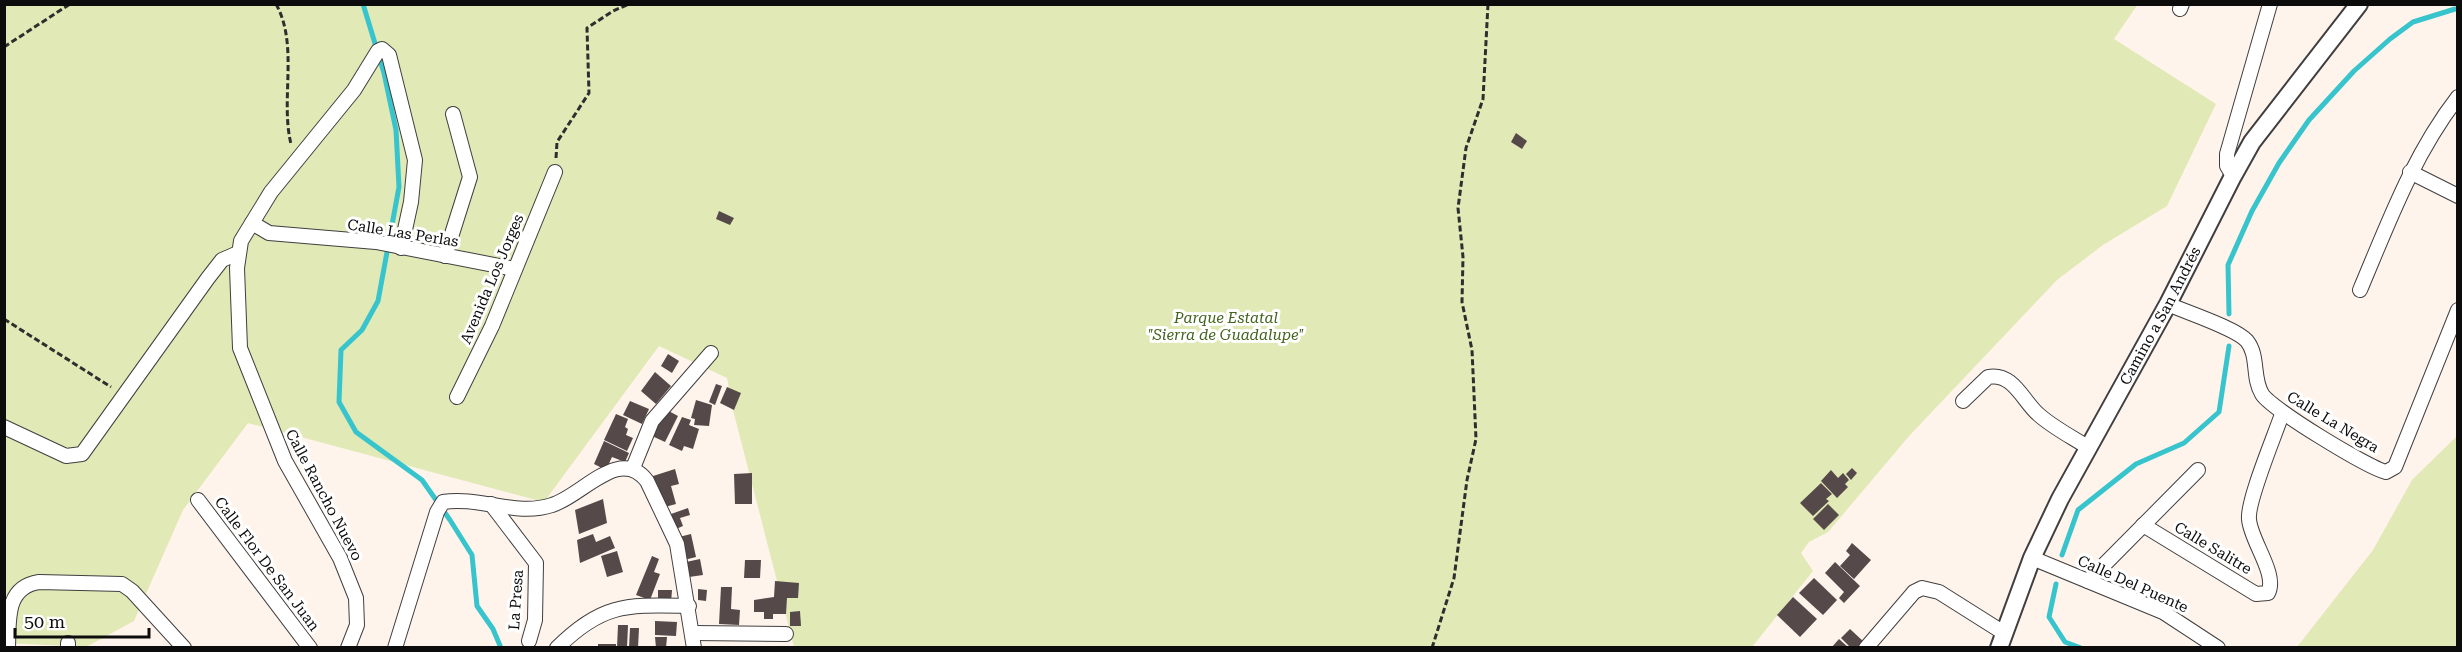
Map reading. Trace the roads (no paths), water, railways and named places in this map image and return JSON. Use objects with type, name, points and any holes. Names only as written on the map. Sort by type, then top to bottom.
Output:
[{"type":"street","points":[[2233,176],[2227,166],[2227,154],[2270,4]]},
{"type":"street","name":"Camino a San Andrés","points":[[2001,640],[2032,558],[2252,142],[2359,4]]},
{"type":"street","points":[[4,427],[74,457],[87,451],[208,278],[222,260],[238,253],[241,241],[252,223],[295,160],[354,90],[378,51],[386,51],[389,55],[415,160],[411,202],[401,248]]},
{"type":"street","points":[[2360,290],[2410,172],[2439,122],[2457,97]]},
{"type":"street","points":[[445,256],[470,177],[453,114]]},
{"type":"street","name":"Avenida Los Jorges","points":[[457,397],[492,326],[555,172]]},
{"type":"street","points":[[2410,172],[2457,196]]},
{"type":"street","name":"Calle Las Perlas","points":[[252,223],[269,233],[376,242],[515,269]]},
{"type":"street","name":"Calle Rancho Nuevo","points":[[238,253],[240,348],[285,461],[340,558],[354,591],[357,625],[348,648]]},
{"type":"street","name":"Calle La Negra","points":[[2168,304],[2236,333],[2247,341],[2252,350],[2257,383],[2262,395],[2283,414],[2382,471],[2390,471],[2395,466],[2457,310]]},
{"type":"street","points":[[633,468],[652,421],[711,353]]},
{"type":"street","points":[[1963,401],[1988,377],[2003,378],[2017,388],[2037,414],[2089,448]]},
{"type":"street","name":"Calle Salitre","points":[[2142,525],[2256,594],[2268,593],[2270,584],[2268,574],[2248,515],[2283,414]]},
{"type":"street","points":[[395,648],[441,505],[455,501],[510,508],[542,508],[562,501],[616,469],[633,468],[647,481],[677,544],[689,606],[694,648]]},
{"type":"street","points":[[2088,581],[2198,470]]},
{"type":"street","name":"Calle Flor De San Juan","points":[[198,500],[310,648]]},
{"type":"street","name":"La Presa","points":[[491,504],[536,563],[534,620],[529,641]]},
{"type":"street","name":"Calle Del Puente","points":[[2032,558],[2163,612],[2218,648]]},
{"type":"street","points":[[8,648],[11,603],[15,594],[29,584],[113,582],[128,587],[184,648]]},
{"type":"street","points":[[1866,648],[1914,592],[1922,588],[1939,592],[2001,640]]},
{"type":"street","points":[[557,648],[588,620],[611,610],[642,605],[689,606]]},
{"type":"street","points":[[693,633],[786,634]]},
{"type":"waterway","points":[[363,4],[384,73],[396,130],[399,187],[378,301],[362,330],[341,350],[339,402],[356,432],[422,480],[450,520],[472,555],[477,606],[493,629],[501,648]]},
{"type":"waterway","points":[[2229,314],[2228,265],[2252,211],[2279,163],[2309,120],[2354,71],[2390,39],[2413,22],[2455,9]]},
{"type":"waterway","points":[[2062,555],[2078,510],[2136,464],[2184,443],[2219,412],[2229,346]]},
{"type":"waterway","points":[[2056,584],[2049,617],[2065,642],[2081,648]]},
{"type":"park label","name":"Parque Estatal \"Sierra de Guadalupe\"","points":[[1226,326]]}]
